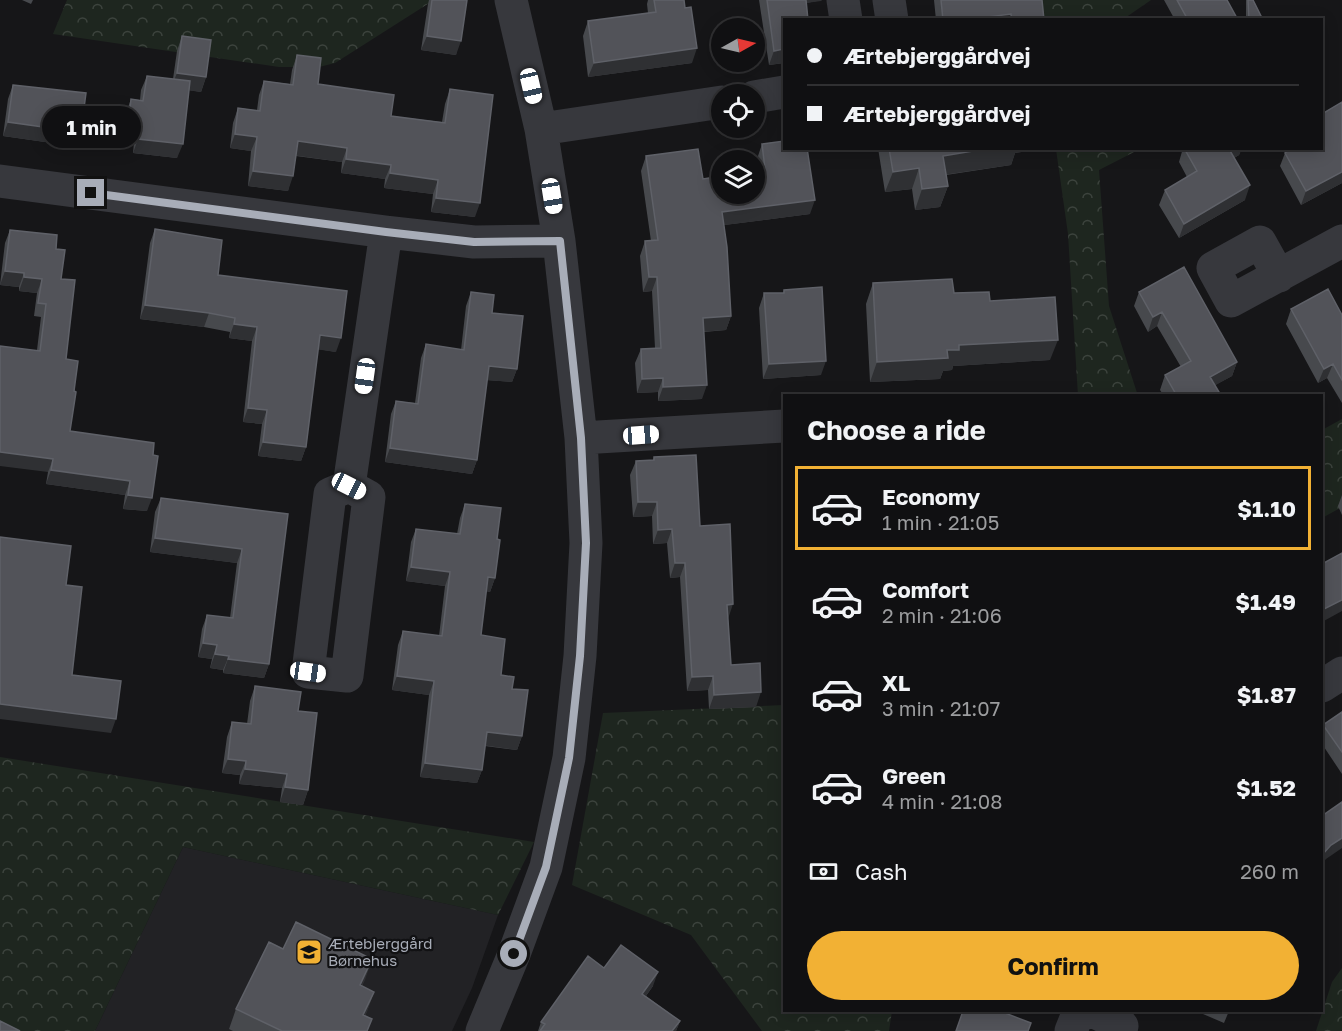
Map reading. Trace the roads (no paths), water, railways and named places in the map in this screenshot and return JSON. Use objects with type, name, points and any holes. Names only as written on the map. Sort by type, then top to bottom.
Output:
[{"type":"street","points":[[482,1031],[514,954],[546,867],[569,758],[580,656],[586,543],[581,438],[560,241],[541,129],[511,0]]},
{"type":"street","points":[[843,0],[846,18]]},
{"type":"street","points":[[889,0],[892,18]]},
{"type":"street","points":[[765,95],[783,92]]},
{"type":"street","points":[[541,129],[711,104]]},
{"type":"street","points":[[0,181],[474,242],[560,241]]},
{"type":"street","points":[[349,486],[386,232]]},
{"type":"street","points":[[1278,276],[1342,241]]},
{"type":"street","points":[[581,438],[783,426]]},
{"type":"street","points":[[349,486],[369,497],[347,676],[308,672],[330,494],[349,486]]},
{"type":"street","points":[[1323,685],[1342,673]]},
{"type":"street","points":[[1071,1031],[1079,1012]]},
{"type":"street","points":[[1095,1012],[1122,1026],[1120,1031]]},
{"type":"place","name":"Ærtebjerggård Børnehus","points":[[309,952]]}]
